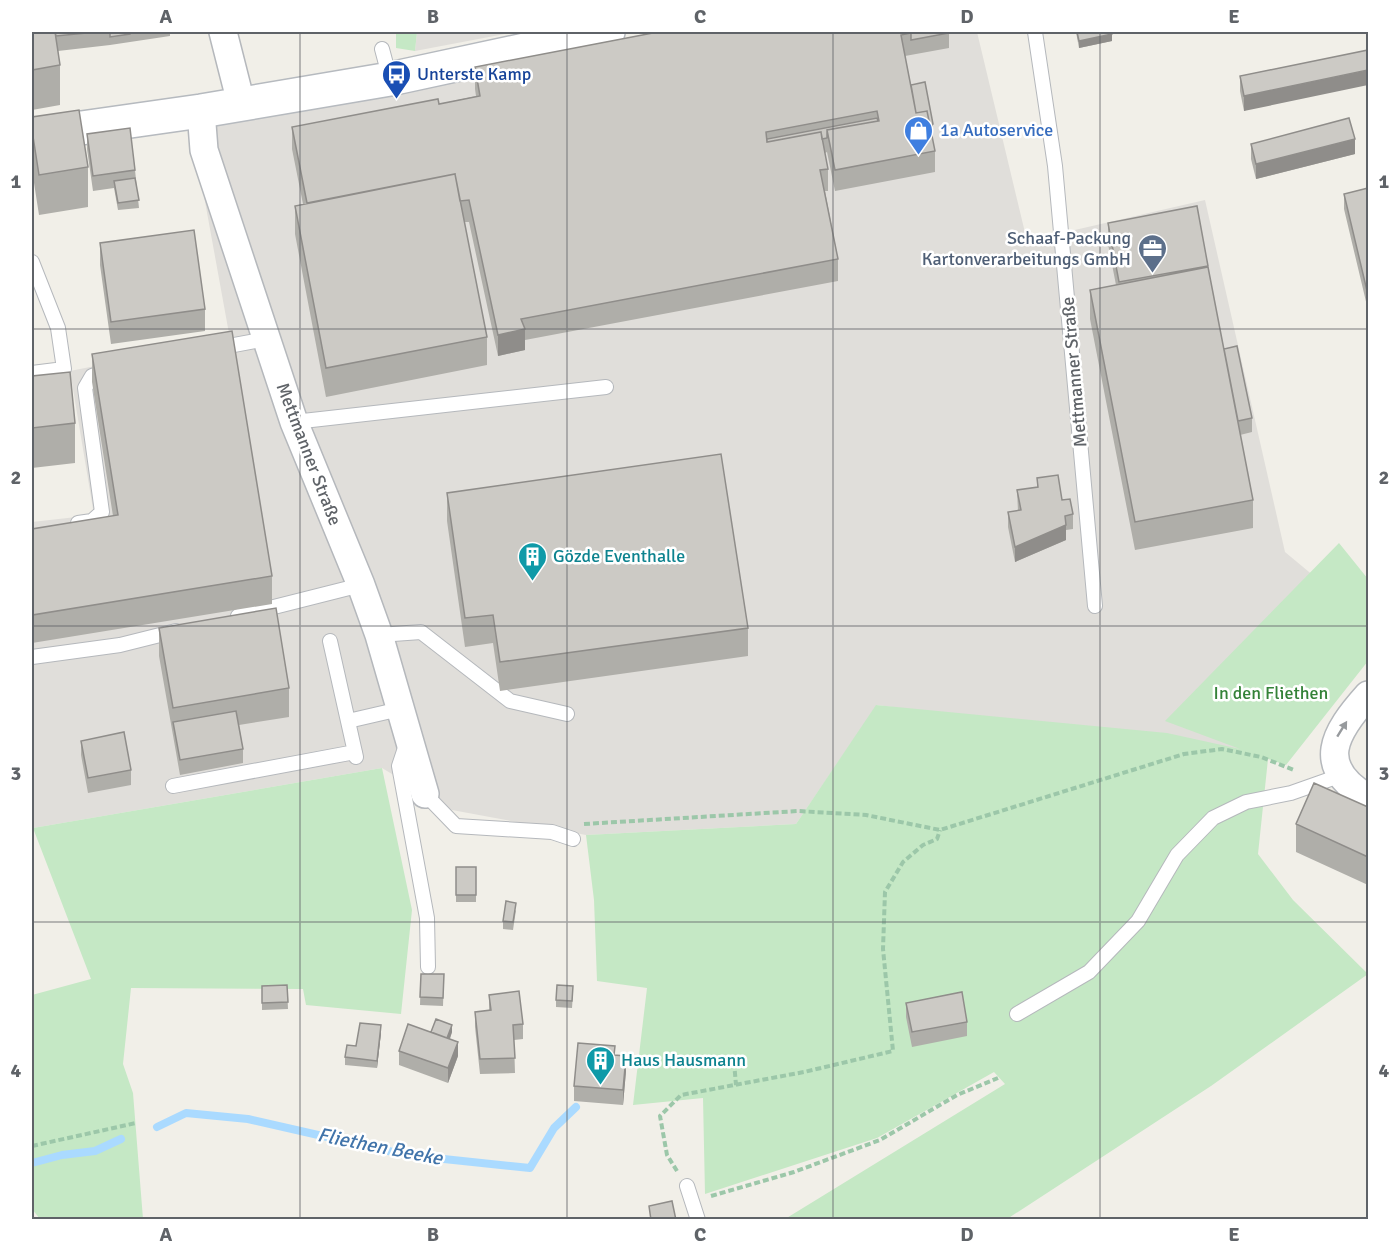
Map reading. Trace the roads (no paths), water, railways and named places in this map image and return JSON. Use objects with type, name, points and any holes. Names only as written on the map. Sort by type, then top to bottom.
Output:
[{"type":"street","points":[[223,32],[241,103]]},
{"type":"street","points":[[32,135],[201,111],[241,103],[386,64],[608,32]]},
{"type":"street","name":"Mettmanner Straße","points":[[201,111],[204,150],[294,422],[361,585],[379,635],[425,794]]},
{"type":"street","points":[[1368,695],[1353,712],[1336,738],[1333,755],[1336,769],[1331,778],[1368,798]]},
{"type":"lane","name":"Mettmanner Straße","points":[[1035,32],[1055,166],[1095,606]]},
{"type":"lane","points":[[32,262],[58,328],[64,369],[32,373]]},
{"type":"lane","points":[[200,352],[266,339]]},
{"type":"lane","points":[[60,526],[92,521],[102,512],[85,388],[92,376],[123,367]]},
{"type":"lane","points":[[294,422],[606,387]]},
{"type":"lane","points":[[223,619],[361,585]]},
{"type":"lane","points":[[32,657],[120,645],[189,628]]},
{"type":"lane","points":[[379,635],[421,632],[510,701],[567,714]]},
{"type":"lane","points":[[173,786],[355,754],[330,641]]},
{"type":"lane","points":[[348,721],[400,709]]},
{"type":"lane","points":[[408,738],[399,766],[428,918],[428,968]]},
{"type":"lane","points":[[1017,1014],[1089,972],[1138,921],[1177,855],[1213,818],[1246,801],[1291,793],[1331,778]]},
{"type":"lane","points":[[425,794],[456,826],[552,832],[573,839]]},
{"type":"lane","points":[[687,1186],[698,1220]]},
{"type":"waterway","name":"Fliethen Beeke","points":[[157,1127],[186,1113],[248,1119],[406,1155],[530,1168],[554,1128],[576,1107]]},
{"type":"waterway","name":"Fliethen Beeke","points":[[32,1163],[62,1155],[95,1151],[121,1139]]},
{"type":"place","name":"Unterste Kamp","points":[[396,100]]},
{"type":"place","name":"1a Autoservice","points":[[919,156]]},
{"type":"place","name":"Schaaf-Packung Kartonverarbeitungs GmbH","points":[[1152,274]]},
{"type":"place","name":"Gözde Eventhalle","points":[[532,582]]},
{"type":"place","name":"Haus Hausmann","points":[[600,1086]]},
{"type":"park label","name":"In den Fliethen","points":[[1271,693]]}]
